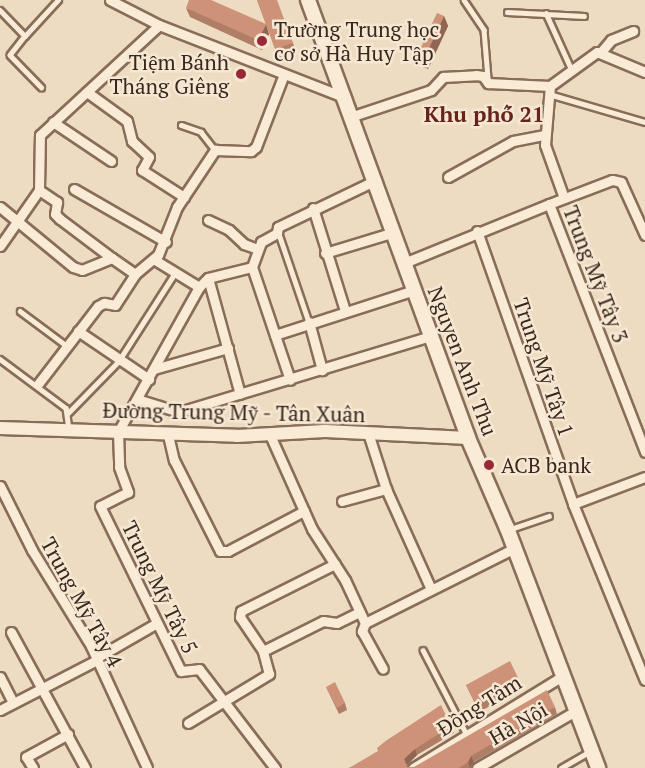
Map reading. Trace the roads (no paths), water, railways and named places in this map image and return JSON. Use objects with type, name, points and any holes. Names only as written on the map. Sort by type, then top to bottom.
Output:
[{"type":"main road","name":"Nguyen Anh Thu","points":[[308,0],[347,98],[468,438],[508,530],[598,768]]},
{"type":"street","points":[[110,0],[159,25],[347,98]]},
{"type":"street","points":[[0,246],[39,190],[38,140],[53,122],[159,25]]},
{"type":"street","points":[[564,198],[544,135],[548,90],[571,68],[601,52],[611,40],[633,31]]},
{"type":"street","points":[[601,52],[645,72]]},
{"type":"street","points":[[39,384],[102,303],[115,305],[135,274],[155,260],[166,242],[177,207],[215,150],[251,151],[256,147],[284,74]]},
{"type":"street","points":[[353,116],[431,90],[443,77],[483,76],[488,83],[548,90]]},
{"type":"street","points":[[87,92],[127,121],[132,141],[149,157],[142,170],[184,197]]},
{"type":"street","points":[[53,122],[111,161]]},
{"type":"street","points":[[448,177],[513,141],[544,135]]},
{"type":"street","points":[[290,380],[252,267],[261,242],[278,231],[278,227],[313,208],[376,180]]},
{"type":"street","name":"Trung Mỹ Tây 3","points":[[645,235],[627,187],[612,180],[549,204],[645,452]]},
{"type":"street","points":[[74,189],[166,242]]},
{"type":"street","points":[[39,190],[57,202],[55,214],[60,219],[135,274]]},
{"type":"street","points":[[404,263],[477,231],[549,204]]},
{"type":"street","points":[[0,207],[73,267],[82,270],[112,258]]},
{"type":"street","points":[[313,208],[345,311]]},
{"type":"street","points":[[208,220],[228,230],[244,244],[258,249]]},
{"type":"street","name":"Trung Mỹ Tây 1","points":[[477,231],[573,504],[645,680]]},
{"type":"street","points":[[326,253],[394,232]]},
{"type":"street","points":[[155,260],[199,287]]},
{"type":"street","points":[[118,432],[199,287],[208,278],[252,267]]},
{"type":"street","points":[[208,278],[240,394]]},
{"type":"street","points":[[275,335],[309,322],[414,290]]},
{"type":"street","points":[[309,322],[322,370]]},
{"type":"street","points":[[78,331],[148,379]]},
{"type":"street","points":[[137,399],[179,412],[430,336]]},
{"type":"street","points":[[154,369],[228,348]]},
{"type":"street","name":"Đường Trung Mỹ - Tân Xuân","points":[[0,428],[69,429],[168,435],[368,433],[468,438]]},
{"type":"street","name":"Trung Mỹ Tây 5","points":[[118,432],[119,467],[128,492],[100,506],[181,671],[199,669],[275,768]]},
{"type":"street","points":[[368,433],[386,489],[431,589]]},
{"type":"street","points":[[168,435],[174,460],[220,551],[228,551],[304,511]]},
{"type":"street","points":[[270,435],[304,511],[335,564],[365,623]]},
{"type":"street","points":[[573,504],[645,477]]},
{"type":"street","name":"Trung Mỹ Tây 4","points":[[0,486],[32,550],[96,659],[147,768]]},
{"type":"street","points":[[342,501],[386,489]]},
{"type":"street","points":[[382,669],[362,631],[365,623],[515,548]]},
{"type":"street","points":[[188,723],[225,704],[269,674],[263,651],[240,617],[241,611],[335,564]]},
{"type":"street","points":[[263,651],[323,621],[337,623],[360,612]]},
{"type":"street","points":[[0,710],[96,659],[157,623]]},
{"type":"street","points":[[11,632],[44,687],[85,768]]},
{"type":"street","name":"Đồng Tâm","points":[[413,768],[466,733],[564,675]]},
{"type":"street","points":[[0,677],[13,703]]},
{"type":"street","name":"Hà Nội","points":[[477,768],[577,710]]},
{"type":"street","points":[[33,768],[26,757],[68,734]]},
{"type":"lane","points":[[41,87],[10,55],[58,0]]},
{"type":"lane","points":[[464,0],[484,30],[488,83]]},
{"type":"lane","points":[[0,10],[25,36]]},
{"type":"lane","points":[[507,12],[584,16]]},
{"type":"lane","points":[[546,13],[571,68]]},
{"type":"lane","points":[[548,90],[645,122]]},
{"type":"lane","points":[[181,125],[201,132],[215,150]]},
{"type":"lane","points":[[278,231],[309,322]]},
{"type":"lane","points":[[68,413],[119,360],[175,272]]},
{"type":"lane","points":[[20,311],[67,346]]},
{"type":"lane","points":[[0,368],[2,361],[39,384],[68,413],[69,429]]},
{"type":"lane","points":[[508,530],[549,516]]},
{"type":"lane","points":[[423,650],[466,733]]},
{"type":"lane","points":[[561,768],[592,750]]},
{"type":"place","name":"Trường Trung học cơ sở Hà Huy Tập","points":[[262,41]]},
{"type":"place","name":"Tiệm Bánh Tháng Giêng","points":[[241,74]]},
{"type":"place","name":"ACB bank","points":[[489,465]]},
{"type":"district","name":"Khu phố 21","points":[[484,114]]}]
